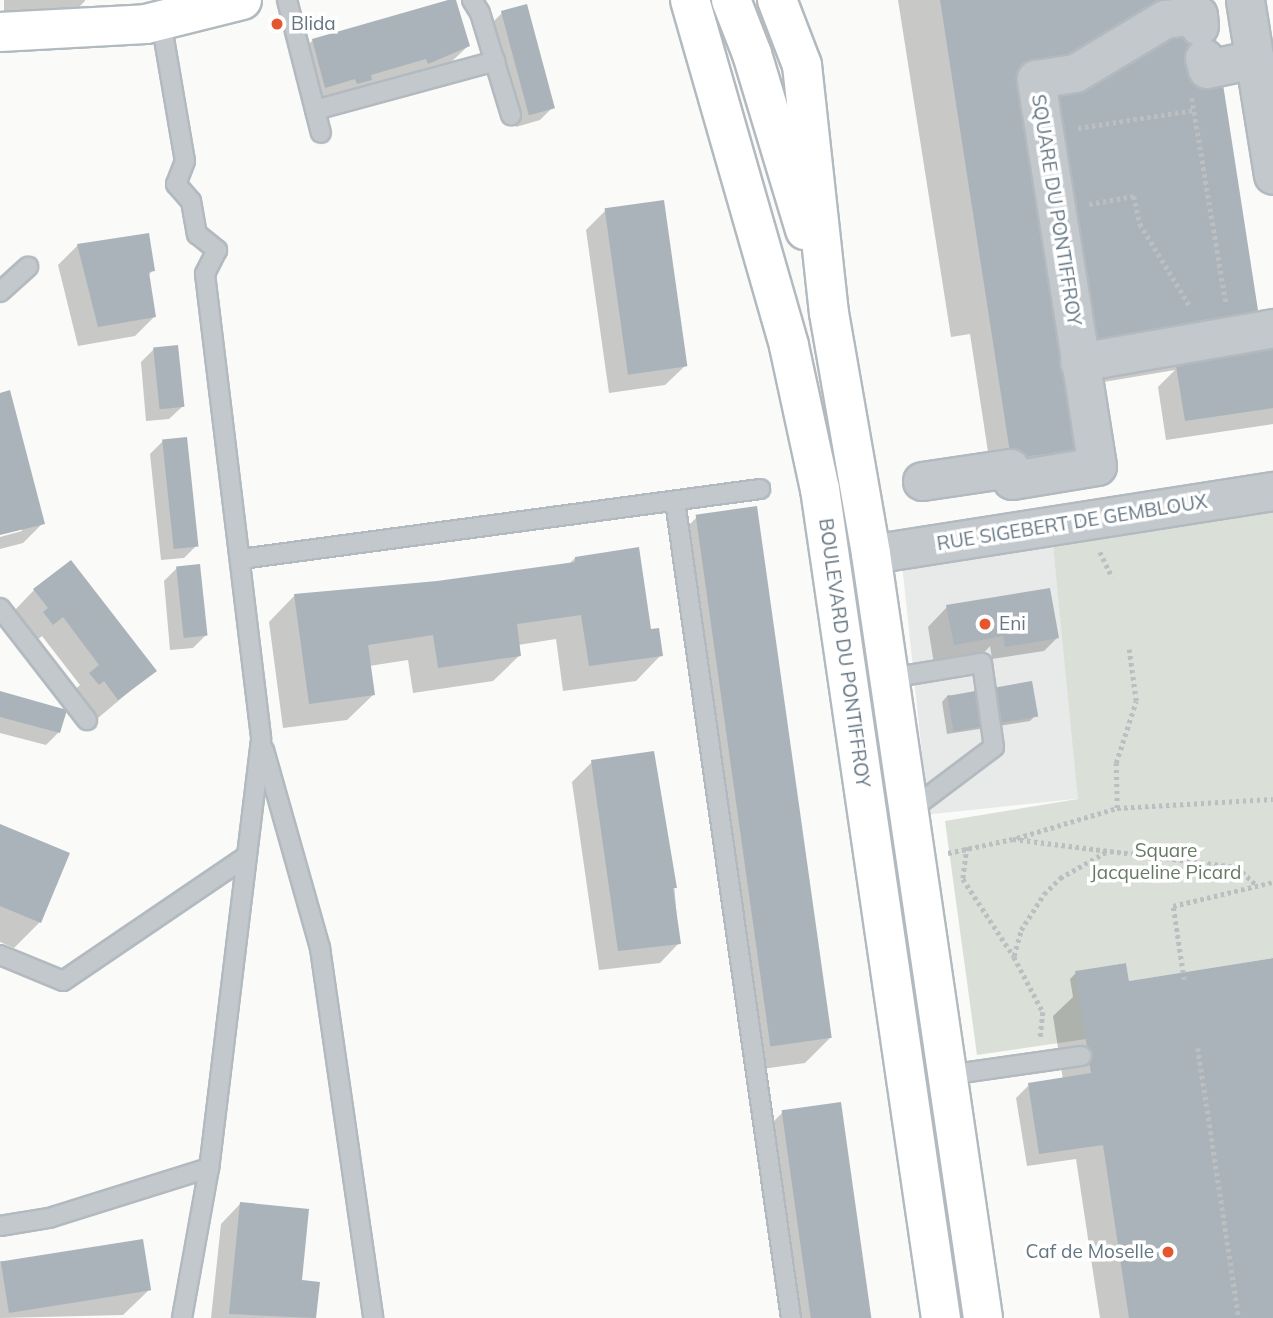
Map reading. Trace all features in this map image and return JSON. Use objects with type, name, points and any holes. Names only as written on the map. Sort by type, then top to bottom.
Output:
[{"type":"main road","points":[[0,32],[150,15],[242,0]]},
{"type":"main road","points":[[670,0],[694,16]]},
{"type":"main road","name":"BOULEVARD DU PONTIFFROY","points":[[731,0],[752,54],[829,313]]},
{"type":"main road","name":"BOULEVARD DU PONTIFFROY","points":[[777,0],[802,65],[829,313],[871,554],[983,1318]]},
{"type":"main road","name":"BOULEVARD DU PONTIFFROY","points":[[694,16],[789,346],[820,489],[941,1318]]},
{"type":"street","points":[[798,0],[802,65]]},
{"type":"street","points":[[1245,0],[1273,175]]},
{"type":"street","name":"SQUARE DU PONTIFFROY","points":[[922,481],[1010,468],[1012,480],[1097,466],[1036,79],[1075,73],[1165,19],[1198,15],[1198,56],[1207,69],[1255,60]]},
{"type":"street","points":[[1079,362],[1273,328]]},
{"type":"street","name":"RUE SIGEBERT DE GEMBLOUX","points":[[871,554],[1273,491]]},
{"type":"lane","points":[[286,0],[321,133]]},
{"type":"lane","points":[[472,0],[495,61],[511,115]]},
{"type":"lane","points":[[150,15],[169,48],[185,161],[176,184],[191,201],[197,234],[217,250],[205,274],[216,393],[231,467],[261,740],[320,948],[373,1318]]},
{"type":"lane","points":[[315,110],[495,61]]},
{"type":"lane","points":[[0,292],[28,267]]},
{"type":"lane","points":[[241,559],[760,489]]},
{"type":"lane","points":[[675,501],[790,1318]]},
{"type":"lane","points":[[0,608],[88,720]]},
{"type":"lane","points":[[890,678],[982,663],[994,747],[909,811]]},
{"type":"lane","points":[[182,1318],[209,1168],[261,740]]},
{"type":"lane","points":[[0,954],[63,981],[247,856]]},
{"type":"lane","points":[[948,1075],[1082,1056]]},
{"type":"lane","points":[[0,1226],[49,1218],[209,1168]]},
{"type":"path","points":[[1198,56],[1194,110],[1220,337]]},
{"type":"path","points":[[1044,133],[1194,110]]},
{"type":"path","points":[[1055,210],[1134,195],[1140,224],[1220,337]]},
{"type":"path","points":[[1117,808],[1116,763],[1136,701],[1129,649]]},
{"type":"path","points":[[917,865],[967,847],[1013,839],[1117,808],[1273,799]]},
{"type":"path","points":[[1013,839],[1237,867],[1255,884]]},
{"type":"path","points":[[967,847],[962,879],[1014,957],[1043,1012],[1043,1035],[1018,1067]]},
{"type":"path","points":[[1014,957],[1021,930],[1044,894],[1060,878],[1108,851]]},
{"type":"path","points":[[1184,980],[1172,906],[1273,881]]},
{"type":"path","points":[[1198,1048],[1239,1318]]},
{"type":"shaded area","name":"Eni","points":[[1053,546],[1080,799],[928,814],[902,562]]},
{"type":"green space","name":"Square Jacqueline Picard","points":[[1273,509],[1273,958],[1129,981],[1126,963],[1076,971],[1086,1039],[977,1055],[945,821],[1078,799],[1053,546]]},
{"type":"building","points":[[456,0],[470,46],[428,64],[426,59],[371,75],[372,80],[357,84],[355,79],[325,88],[312,39]]},
{"type":"building","points":[[940,0],[1210,0],[1264,349],[1273,347],[1273,408],[1185,421],[1176,366],[1070,383],[1079,449],[1011,459]]},
{"type":"building","points":[[527,4],[555,108],[529,115],[501,11]]},
{"type":"building","points":[[664,200],[687,366],[628,375],[605,208]]},
{"type":"building","points":[[149,233],[155,271],[149,272],[156,317],[98,327],[77,244]]},
{"type":"building","points":[[178,345],[184,407],[160,409],[153,348]]},
{"type":"building","points":[[10,390],[45,524],[0,535],[0,393]]},
{"type":"building","points":[[187,437],[198,546],[174,549],[162,440]]},
{"type":"building","points":[[757,506],[832,1038],[770,1046],[696,515]]},
{"type":"building","points":[[639,547],[651,629],[659,628],[663,656],[589,666],[581,615],[517,624],[521,656],[438,668],[433,635],[368,645],[375,695],[309,704],[294,594],[437,581],[575,562],[575,557]]},
{"type":"building","points":[[71,560],[157,671],[118,700],[104,681],[99,685],[89,673],[99,665],[63,617],[53,625],[43,612],[48,608],[33,589]]},
{"type":"building","points":[[200,564],[208,636],[184,638],[176,567]]},
{"type":"building","points":[[1050,588],[1059,638],[1005,647],[1003,636],[954,645],[946,605]]},
{"type":"building","points":[[1032,681],[1038,716],[954,731],[947,696]]},
{"type":"building","points":[[0,691],[67,710],[60,733],[0,717]]},
{"type":"building","points":[[654,751],[677,888],[673,888],[681,944],[618,951],[591,760]]},
{"type":"building","points":[[0,824],[70,853],[41,923],[0,906]]},
{"type":"building","points":[[1273,958],[1273,1318],[1129,1318],[1103,1145],[1039,1154],[1028,1083],[1091,1073],[1075,971],[1126,963],[1129,981]]},
{"type":"building","points":[[841,1102],[871,1318],[811,1318],[782,1110]]},
{"type":"building","points":[[240,1202],[309,1209],[302,1280],[320,1282],[316,1318],[229,1314]]},
{"type":"building","points":[[143,1239],[151,1290],[9,1313],[1,1262]]},
{"type":"place","name":"Blida","points":[[277,24]]},
{"type":"place","name":"Eni","points":[[985,624]]},
{"type":"place","name":"Caf de Moselle","points":[[1168,1252]]}]
